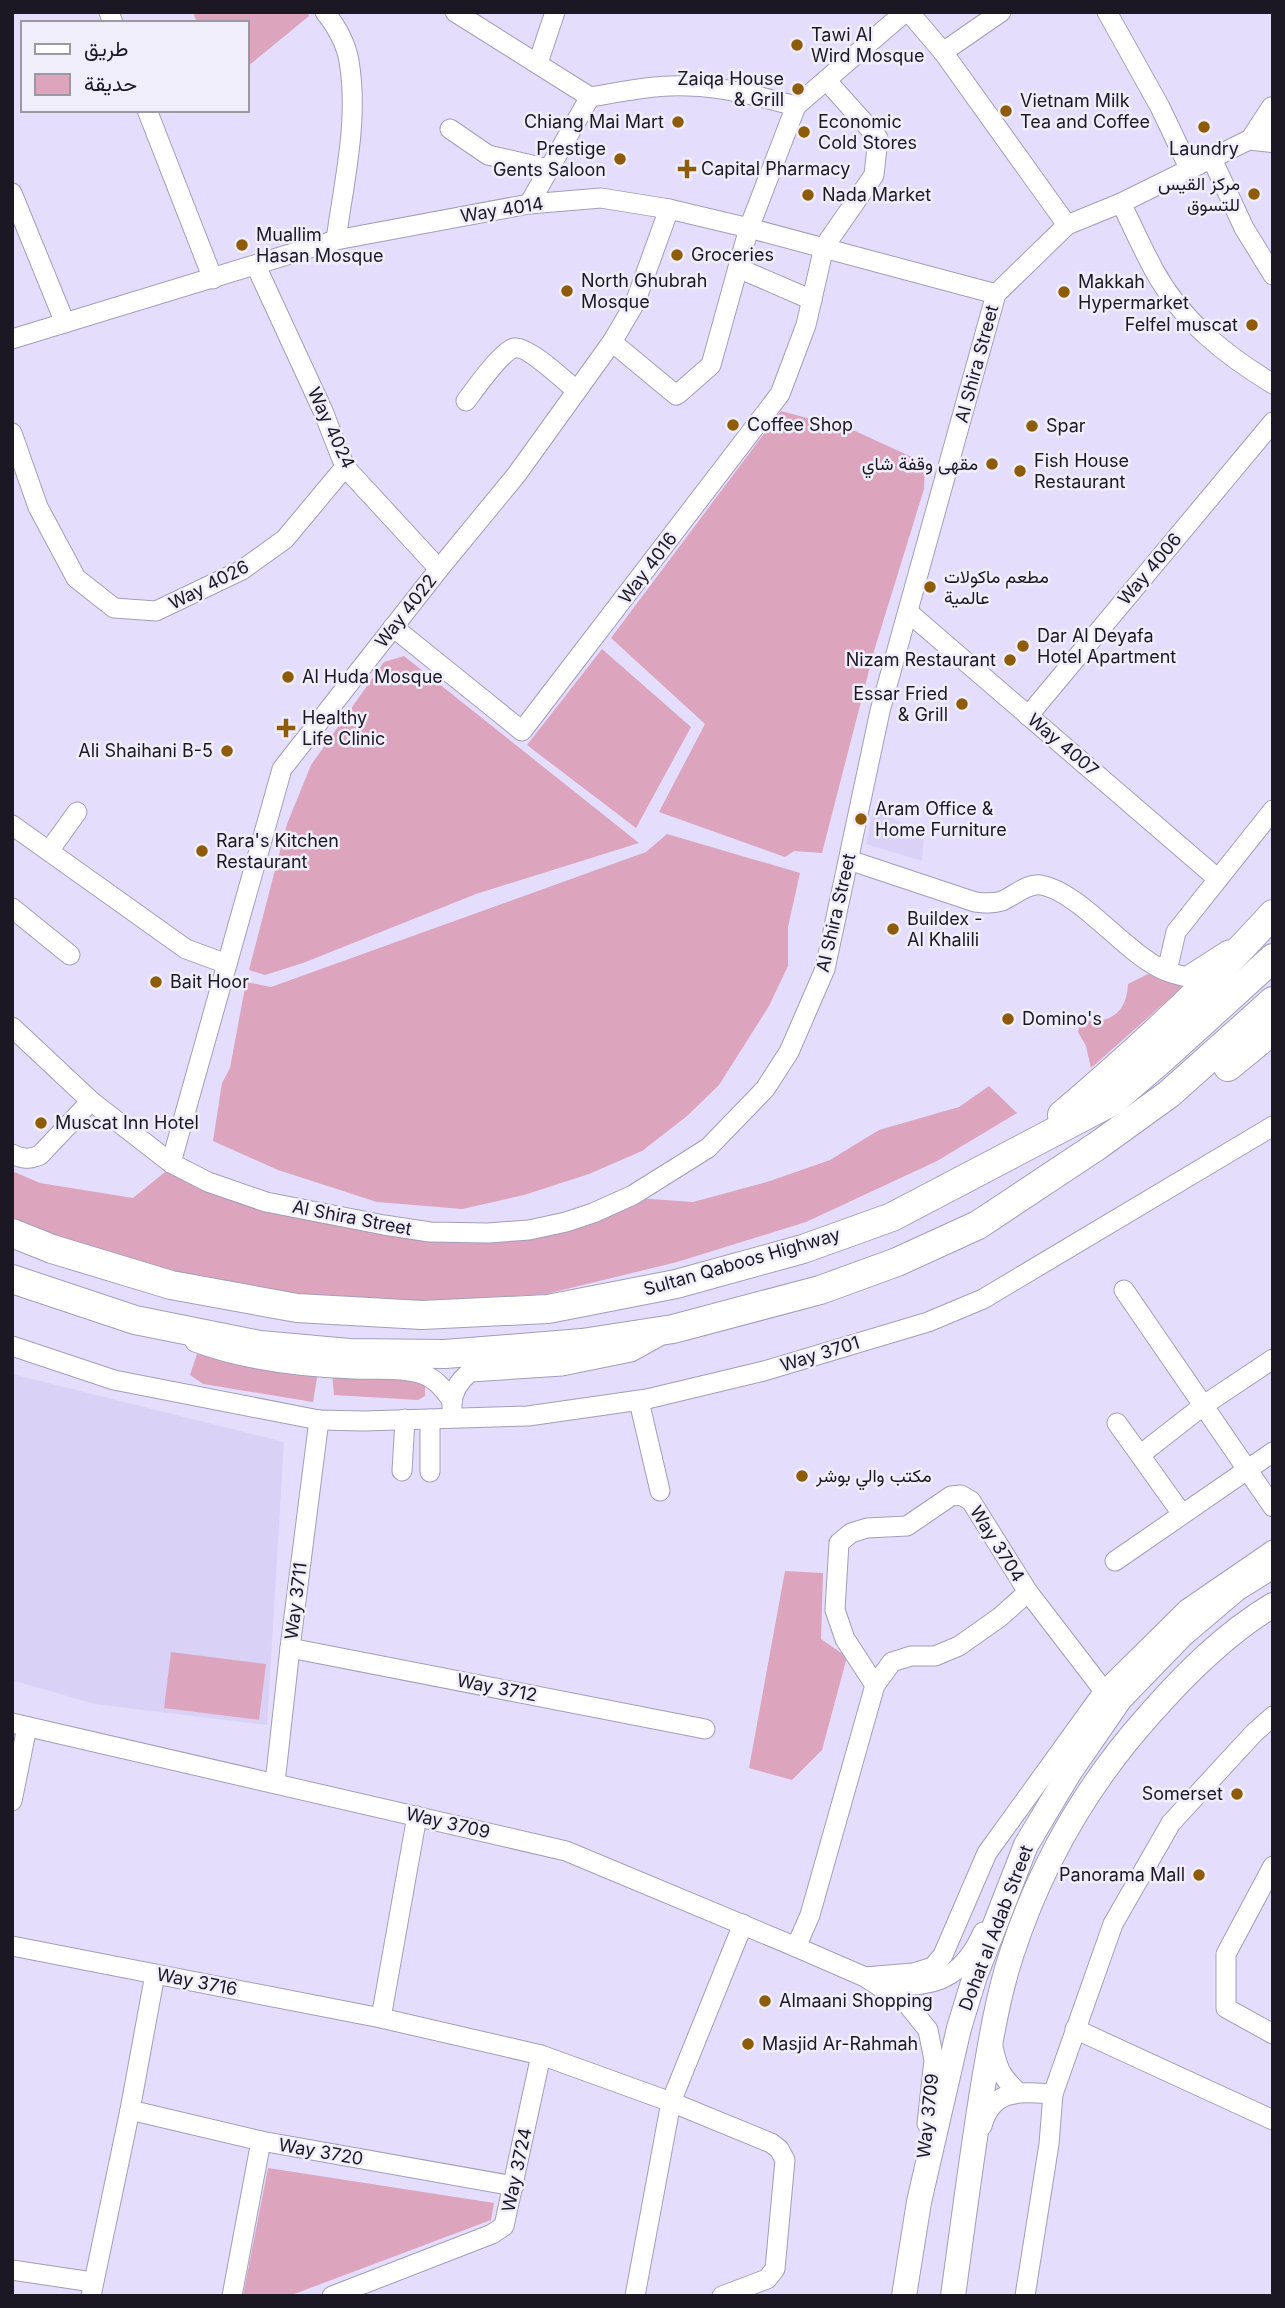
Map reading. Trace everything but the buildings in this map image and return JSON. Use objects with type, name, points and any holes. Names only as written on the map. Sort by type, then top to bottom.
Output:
[{"type":"highway","points":[[971,1177],[1050,1125],[1119,1066],[1200,991],[1273,914]]},
{"type":"highway","name":"Sultan Qaboos Highway","points":[[12,1233],[52,1249],[171,1285],[297,1308],[422,1315],[534,1309],[676,1284],[803,1249],[892,1217],[1112,1101],[1273,958]]},
{"type":"highway","points":[[978,1225],[1097,1146],[1168,1094],[1273,1001]]},
{"type":"highway","points":[[12,1279],[135,1320],[260,1345],[349,1353],[445,1354],[582,1343],[673,1329],[820,1290],[897,1262],[1069,1181],[1124,1147],[1273,1030]]},
{"type":"main road","points":[[1266,135],[1273,109]]},
{"type":"main road","name":"Dohat al Adab Street","points":[[904,2296],[919,2202],[959,2028],[975,1976],[1026,1845],[1076,1763],[1120,1699],[1183,1634],[1236,1589],[1273,1566]]},
{"type":"main road","name":"Dohat al Adab Street","points":[[953,2296],[991,2038],[1011,1956],[1051,1859],[1080,1803],[1125,1742],[1169,1692],[1216,1647],[1273,1605]]},
{"type":"main road","points":[[912,2296],[913,2245]]},
{"type":"street","points":[[325,12],[343,41],[349,59],[353,118],[336,240]]},
{"type":"street","points":[[455,12],[590,97],[644,88],[688,86],[744,93],[796,106]]},
{"type":"street","points":[[538,63],[555,12]]},
{"type":"street","points":[[612,342],[676,394],[711,365],[749,228],[796,106],[907,12],[943,52],[1067,225]]},
{"type":"street","points":[[943,52],[1001,12]]},
{"type":"street","points":[[1107,12],[1160,107],[1180,150],[1203,164],[1273,275]]},
{"type":"street","points":[[824,247],[874,175],[878,138],[826,80]]},
{"type":"street","points":[[529,204],[590,97]]},
{"type":"street","points":[[148,112],[213,279]]},
{"type":"street","points":[[450,129],[488,155],[549,169]]},
{"type":"street","name":"Al Shira Street","points":[[12,1027],[91,1101],[171,1163],[208,1182],[266,1202],[384,1225],[430,1232],[488,1233],[529,1230],[584,1216],[623,1200],[708,1148],[765,1089],[789,1052],[825,969],[880,712],[996,295],[1067,225],[1121,203],[1266,135]]},
{"type":"street","points":[[12,192],[65,323]]},
{"type":"street","name":"Way 4014","points":[[12,339],[336,240],[529,204],[601,198],[669,209],[749,228],[996,295]]},
{"type":"street","points":[[1121,203],[1155,273],[1190,321],[1237,362],[1273,384]]},
{"type":"street","name":"Way 4022","points":[[171,1163],[282,769],[517,474],[612,342],[635,303],[669,209]]},
{"type":"street","name":"Way 4016","points":[[393,627],[522,731],[780,394],[806,325],[824,247]]},
{"type":"street","name":"Way 4024","points":[[256,266],[323,411],[345,467],[439,569]]},
{"type":"street","points":[[738,268],[811,300]]},
{"type":"street","points":[[466,401],[513,348],[524,349],[576,390]]},
{"type":"street","name":"Way 4006","points":[[1028,716],[1273,422]]},
{"type":"street","name":"Way 4026","points":[[12,433],[38,507],[76,578],[114,608],[156,611],[243,570],[285,538],[345,467]]},
{"type":"street","name":"Way 4007","points":[[908,611],[1218,878]]},
{"type":"street","points":[[1167,971],[1176,932],[1273,810]]},
{"type":"street","points":[[49,851],[77,812]]},
{"type":"street","points":[[12,825],[186,949],[226,964]]},
{"type":"street","points":[[849,860],[975,902],[990,904],[1003,901],[1038,884],[1054,889],[1155,966],[1186,977],[1238,942],[1253,936]]},
{"type":"street","points":[[12,908],[69,955]]},
{"type":"street","points":[[12,1154],[22,1159],[40,1155],[91,1101]]},
{"type":"street","name":"Way 3701","points":[[12,1346],[114,1380],[319,1420],[528,1416],[639,1401],[764,1371],[928,1322],[983,1299],[1273,1126]]},
{"type":"street","points":[[1124,1290],[1273,1507]]},
{"type":"street","points":[[135,1320],[226,1354],[298,1365],[393,1369],[419,1373],[438,1381],[451,1399]]},
{"type":"street","points":[[452,1419],[451,1399],[461,1379],[470,1372],[562,1366],[631,1352],[673,1329]]},
{"type":"street","points":[[1140,1455],[1204,1405],[1273,1359]]},
{"type":"street","points":[[639,1401],[660,1491]]},
{"type":"street","points":[[402,1471],[405,1419]]},
{"type":"street","points":[[430,1419],[430,1472]]},
{"type":"street","name":"Way 3711","points":[[275,1783],[319,1420]]},
{"type":"street","points":[[1117,1423],[1182,1514]]},
{"type":"street","points":[[1115,1561],[1273,1452]]},
{"type":"street","name":"Way 3704","points":[[875,1685],[845,1639],[835,1610],[839,1543],[851,1532],[867,1528],[908,1526],[951,1496],[961,1495],[971,1501],[1028,1592],[1104,1691]]},
{"type":"street","points":[[865,1977],[913,1973],[933,1967],[943,1955],[987,1853],[1104,1691],[1187,1609],[1273,1550]]},
{"type":"street","name":"Way 3704","points":[[796,1947],[810,1915],[875,1685],[892,1662],[911,1656],[936,1656],[959,1646],[1000,1617],[1028,1592]]},
{"type":"street","name":"Way 3712","points":[[290,1648],[705,1729]]},
{"type":"street","points":[[1025,2296],[1049,2144],[1053,2094],[1113,1924],[1171,1822],[1236,1751],[1273,1716]]},
{"type":"street","points":[[12,1801],[20,1725]]},
{"type":"street","name":"Way 3709","points":[[20,1725],[566,1851],[865,1977],[908,2006],[928,2030],[934,2060],[919,2202]]},
{"type":"street","points":[[1026,1845],[1035,1785]]},
{"type":"street","points":[[381,2018],[417,1816]]},
{"type":"street","points":[[1273,1866],[1226,1954],[1226,2008],[1273,2034]]},
{"type":"street","name":"Way 3709","points":[[865,1977],[915,1986],[930,1984],[955,1972],[980,1940],[1000,1895],[1014,1875]]},
{"type":"street","points":[[635,2296],[671,2102],[743,1924]]},
{"type":"street","name":"Way 3716","points":[[12,1946],[381,2018],[541,2055],[671,2102],[771,2143],[779,2149],[785,2160],[774,2273],[764,2281],[722,2296]]},
{"type":"street","points":[[12,2270],[92,2289],[130,2110],[155,1974]]},
{"type":"street","points":[[1076,2029],[1273,2120]]},
{"type":"street","points":[[991,2038],[996,2064],[1004,2079],[1018,2092]]},
{"type":"street","name":"Way 3724","points":[[332,2296],[498,2230],[504,2225],[541,2055]]},
{"type":"street","points":[[970,2175],[985,2113],[1000,2098],[1018,2092],[1053,2094]]},
{"type":"street","name":"Way 3720","points":[[130,2110],[261,2141],[514,2186]]},
{"type":"street","points":[[232,2296],[261,2141]]},
{"type":"shaded area","points":[[873,809],[924,833],[922,861],[866,844]]},
{"type":"shaded area","points":[[12,1374],[284,1442],[267,1725],[94,1704],[12,1680]]},
{"type":"green space","points":[[193,12],[307,12],[309,16],[248,66],[248,21],[196,21]]},
{"type":"green space","points":[[781,411],[855,431],[925,463],[924,489],[874,651],[822,853],[794,851],[785,857],[659,812],[705,724],[611,638]]},
{"type":"green space","points":[[602,649],[691,727],[636,828],[527,745]]},
{"type":"green space","points":[[404,656],[639,843],[476,894],[303,963],[265,975],[249,970],[287,824],[311,765],[384,662]]},
{"type":"green space","points":[[667,834],[800,873],[788,927],[788,966],[769,1006],[719,1085],[687,1116],[642,1151],[589,1174],[524,1195],[462,1209],[377,1202],[278,1170],[213,1141],[222,1083],[230,1068],[246,982],[271,987],[646,852]]},
{"type":"green space","points":[[1148,974],[1183,984],[1091,1068],[1086,1046],[1078,1032],[1081,1020],[1100,1021],[1115,1015],[1124,1003],[1128,984]]},
{"type":"green space","points":[[989,1086],[1017,1113],[937,1161],[806,1222],[677,1262],[546,1294],[425,1301],[299,1294],[183,1274],[67,1242],[12,1219],[12,1171],[40,1183],[133,1198],[170,1168],[207,1186],[488,1237],[636,1198],[693,1202],[767,1182],[830,1160],[879,1130],[959,1107]]},
{"type":"green space","points":[[197,1354],[318,1372],[313,1402],[203,1384],[190,1375]]},
{"type":"green space","points":[[332,1372],[414,1378],[425,1386],[425,1396],[418,1400],[334,1395]]},
{"type":"green space","points":[[785,1571],[823,1573],[821,1639],[847,1657],[822,1750],[792,1780],[749,1768]]},
{"type":"green space","points":[[171,1652],[266,1664],[259,1720],[164,1708]]},
{"type":"green space","points":[[268,2168],[494,2203],[491,2220],[289,2296],[243,2296]]},
{"type":"place","name":"Tawi Al Wird Mosque","points":[[797,45]]},
{"type":"place","name":"Zaiqa House & Grill","points":[[798,89]]},
{"type":"place","name":"Vietnam Milk Tea and Coffee","points":[[1006,111]]},
{"type":"place","name":"Chiang Mai Mart","points":[[678,122]]},
{"type":"place","name":"Laundry","points":[[1204,127]]},
{"type":"place","name":"Economic Cold Stores","points":[[804,132]]},
{"type":"place","name":"Prestige Gents Saloon","points":[[620,159]]},
{"type":"place","name":"Capital Pharmacy","points":[[687,169]]},
{"type":"place","name":"مركز القيس للتسوق","points":[[1254,194]]},
{"type":"place","name":"Nada Market","points":[[808,195]]},
{"type":"place","name":"Muallim Hasan Mosque","points":[[242,245]]},
{"type":"place","name":"Groceries","points":[[677,255]]},
{"type":"place","name":"North Ghubrah Mosque","points":[[567,291]]},
{"type":"place","name":"Makkah Hypermarket","points":[[1064,292]]},
{"type":"place","name":"Felfel muscat","points":[[1252,325]]},
{"type":"place","name":"Coffee Shop","points":[[733,425]]},
{"type":"place","name":"Spar","points":[[1032,426]]},
{"type":"place","name":"مقهى وقفة شاي","points":[[992,464]]},
{"type":"place","name":"Fish House Restaurant","points":[[1020,471]]},
{"type":"place","name":"مطعم ماكولات عالمية","points":[[930,587]]},
{"type":"place","name":"Dar Al Deyafa Hotel Apartment","points":[[1023,646]]},
{"type":"place","name":"Nizam Restaurant","points":[[1010,660]]},
{"type":"place","name":"Al Huda Mosque","points":[[288,677]]},
{"type":"place","name":"Essar Fried & Grill","points":[[962,704]]},
{"type":"place","name":"Healthy Life Clinic","points":[[286,728]]},
{"type":"place","name":"Ali Shaihani B-5","points":[[227,751]]},
{"type":"place","name":"Aram Office & Home Furniture","points":[[861,819]]},
{"type":"place","name":"Rara's Kitchen Restaurant","points":[[202,851]]},
{"type":"place","name":"Buildex - Al Khalili","points":[[893,929]]},
{"type":"place","name":"Bait Hoor","points":[[156,982]]},
{"type":"place","name":"Domino's","points":[[1008,1019]]},
{"type":"place","name":"Muscat Inn Hotel","points":[[41,1123]]},
{"type":"place","name":"مكتب والي بوشر","points":[[802,1476]]},
{"type":"place","name":"Somerset","points":[[1237,1794]]},
{"type":"place","name":"Panorama Mall","points":[[1199,1875]]},
{"type":"place","name":"Almaani Shopping","points":[[765,2001]]},
{"type":"place","name":"Masjid Ar-Rahmah","points":[[748,2044]]}]
